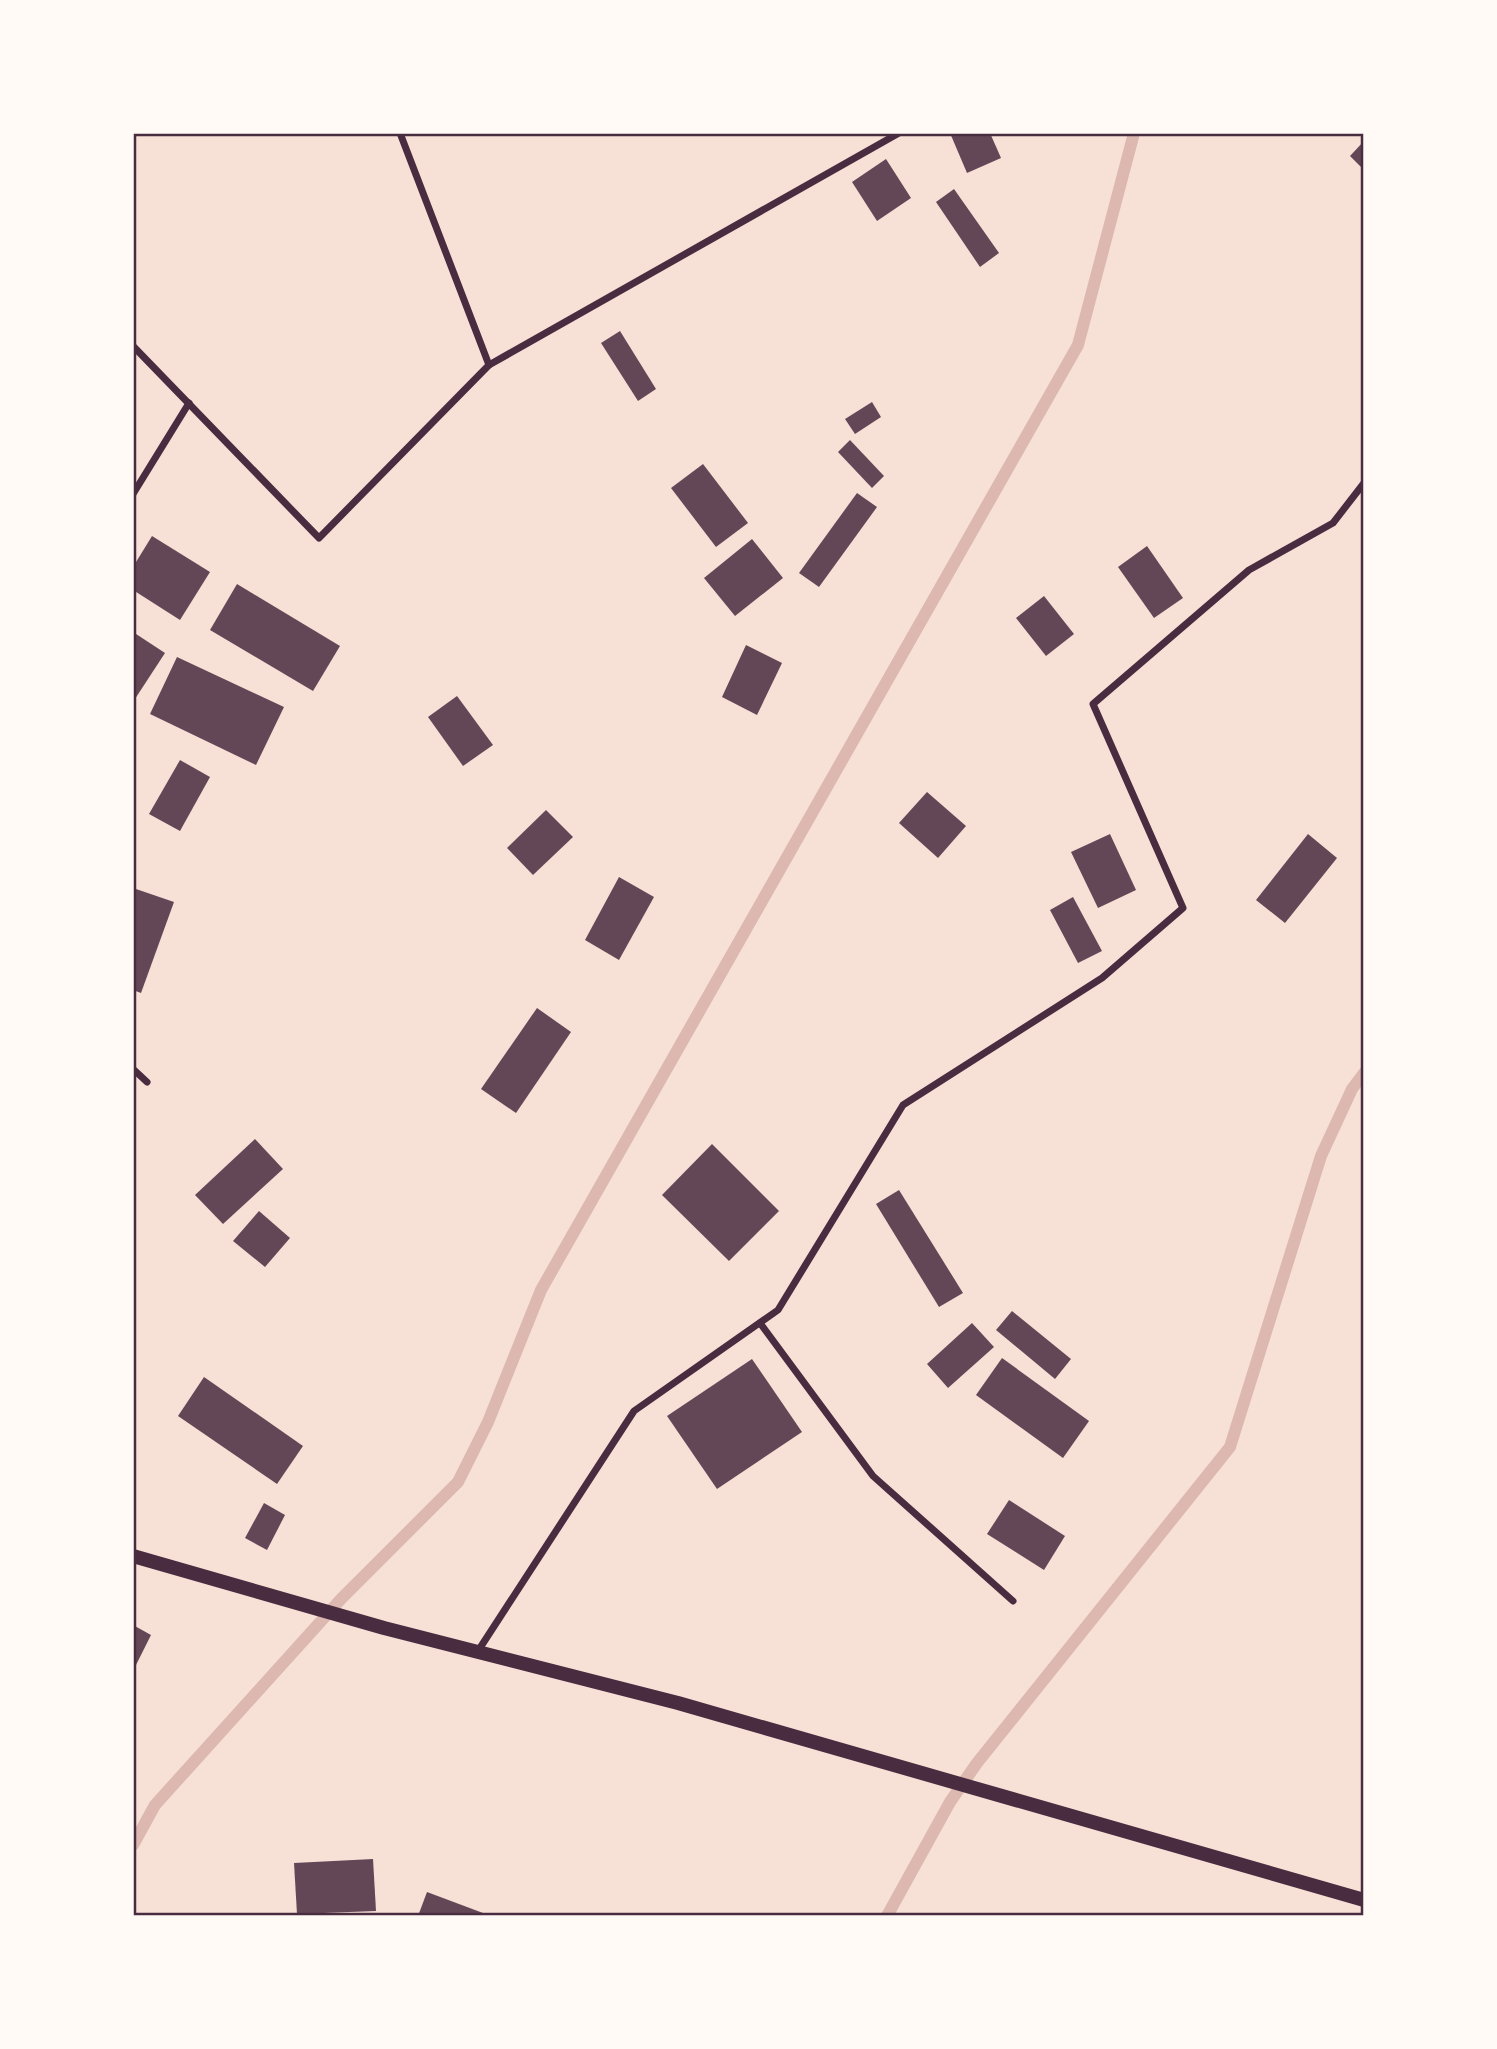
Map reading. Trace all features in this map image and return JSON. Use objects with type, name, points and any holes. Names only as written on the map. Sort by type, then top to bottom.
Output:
[{"type":"main road","points":[[133,1556],[384,1628],[678,1703],[1364,1900]]},
{"type":"street","points":[[400,133],[489,365]]},
{"type":"street","points":[[133,346],[319,538],[489,365],[899,133]]},
{"type":"street","points":[[133,494],[189,403]]},
{"type":"street","points":[[477,1652],[634,1411],[778,1310],[903,1105],[1102,978],[1183,908],[1093,704],[1249,570],[1333,523],[1364,483]]},
{"type":"street","points":[[133,1069],[147,1082]]},
{"type":"street","points":[[760,1323],[873,1476],[1013,1601]]},
{"type":"building","points":[[950,133],[990,133],[1001,158],[967,173]]},
{"type":"building","points":[[1364,141],[1364,170],[1350,156]]},
{"type":"building","points":[[886,159],[911,198],[877,221],[852,182]]},
{"type":"building","points":[[954,189],[999,253],[980,267],[936,202]]},
{"type":"building","points":[[620,331],[656,389],[638,401],[601,343]]},
{"type":"building","points":[[872,402],[881,417],[855,434],[845,419]]},
{"type":"building","points":[[850,440],[884,476],[872,488],[838,452]]},
{"type":"building","points":[[703,464],[748,523],[716,547],[671,488]]},
{"type":"building","points":[[857,493],[877,507],[819,587],[799,573]]},
{"type":"building","points":[[152,536],[210,572],[180,620],[133,590],[133,567]]},
{"type":"building","points":[[752,539],[783,578],[735,616],[704,578]]},
{"type":"building","points":[[1147,546],[1183,598],[1154,618],[1118,567]]},
{"type":"building","points":[[237,584],[340,646],[313,691],[210,630]]},
{"type":"building","points":[[1044,596],[1074,634],[1046,656],[1016,618]]},
{"type":"building","points":[[133,632],[165,653],[133,702]]},
{"type":"building","points":[[746,645],[782,663],[757,715],[722,697]]},
{"type":"building","points":[[177,657],[284,707],[256,765],[150,714]]},
{"type":"building","points":[[457,696],[493,745],[463,766],[428,717]]},
{"type":"building","points":[[180,760],[210,777],[180,831],[149,814]]},
{"type":"building","points":[[927,792],[966,826],[938,858],[899,823]]},
{"type":"building","points":[[546,810],[573,837],[533,875],[507,848]]},
{"type":"building","points":[[1110,834],[1136,890],[1098,908],[1071,852]]},
{"type":"building","points":[[1308,834],[1337,858],[1285,923],[1256,900]]},
{"type":"building","points":[[619,877],[654,897],[619,960],[585,940]]},
{"type":"building","points":[[136,889],[174,902],[141,993],[133,990],[133,897]]},
{"type":"building","points":[[1073,897],[1102,951],[1078,963],[1050,910]]},
{"type":"building","points":[[537,1008],[571,1032],[516,1113],[481,1089]]},
{"type":"building","points":[[255,1139],[283,1169],[223,1224],[195,1195]]},
{"type":"building","points":[[712,1144],[779,1211],[729,1261],[662,1195]]},
{"type":"building","points":[[899,1190],[963,1293],[939,1307],[876,1204]]},
{"type":"building","points":[[259,1211],[290,1238],[265,1267],[233,1241]]},
{"type":"building","points":[[1012,1311],[1071,1359],[1055,1379],[996,1330]]},
{"type":"building","points":[[972,1323],[994,1347],[948,1388],[927,1364]]},
{"type":"building","points":[[1002,1358],[1089,1421],[1063,1458],[976,1395]]},
{"type":"building","points":[[752,1359],[802,1432],[717,1489],[667,1416]]},
{"type":"building","points":[[204,1377],[303,1446],[277,1484],[178,1416]]},
{"type":"building","points":[[1009,1500],[1065,1536],[1044,1570],[987,1534]]},
{"type":"building","points":[[264,1503],[285,1515],[267,1550],[245,1538]]},
{"type":"building","points":[[133,1625],[151,1635],[133,1671]]},
{"type":"building","points":[[373,1859],[376,1911],[297,1914],[294,1863]]},
{"type":"building","points":[[427,1892],[483,1913],[482,1916],[418,1916]]},
{"type":"waterway","points":[[133,1845],[155,1805],[341,1599],[458,1482],[488,1422],[541,1290],[1078,345],[1134,133]]},
{"type":"waterway","points":[[887,1916],[950,1802],[977,1763],[1230,1447],[1321,1156],[1352,1089],[1364,1073]]}]
